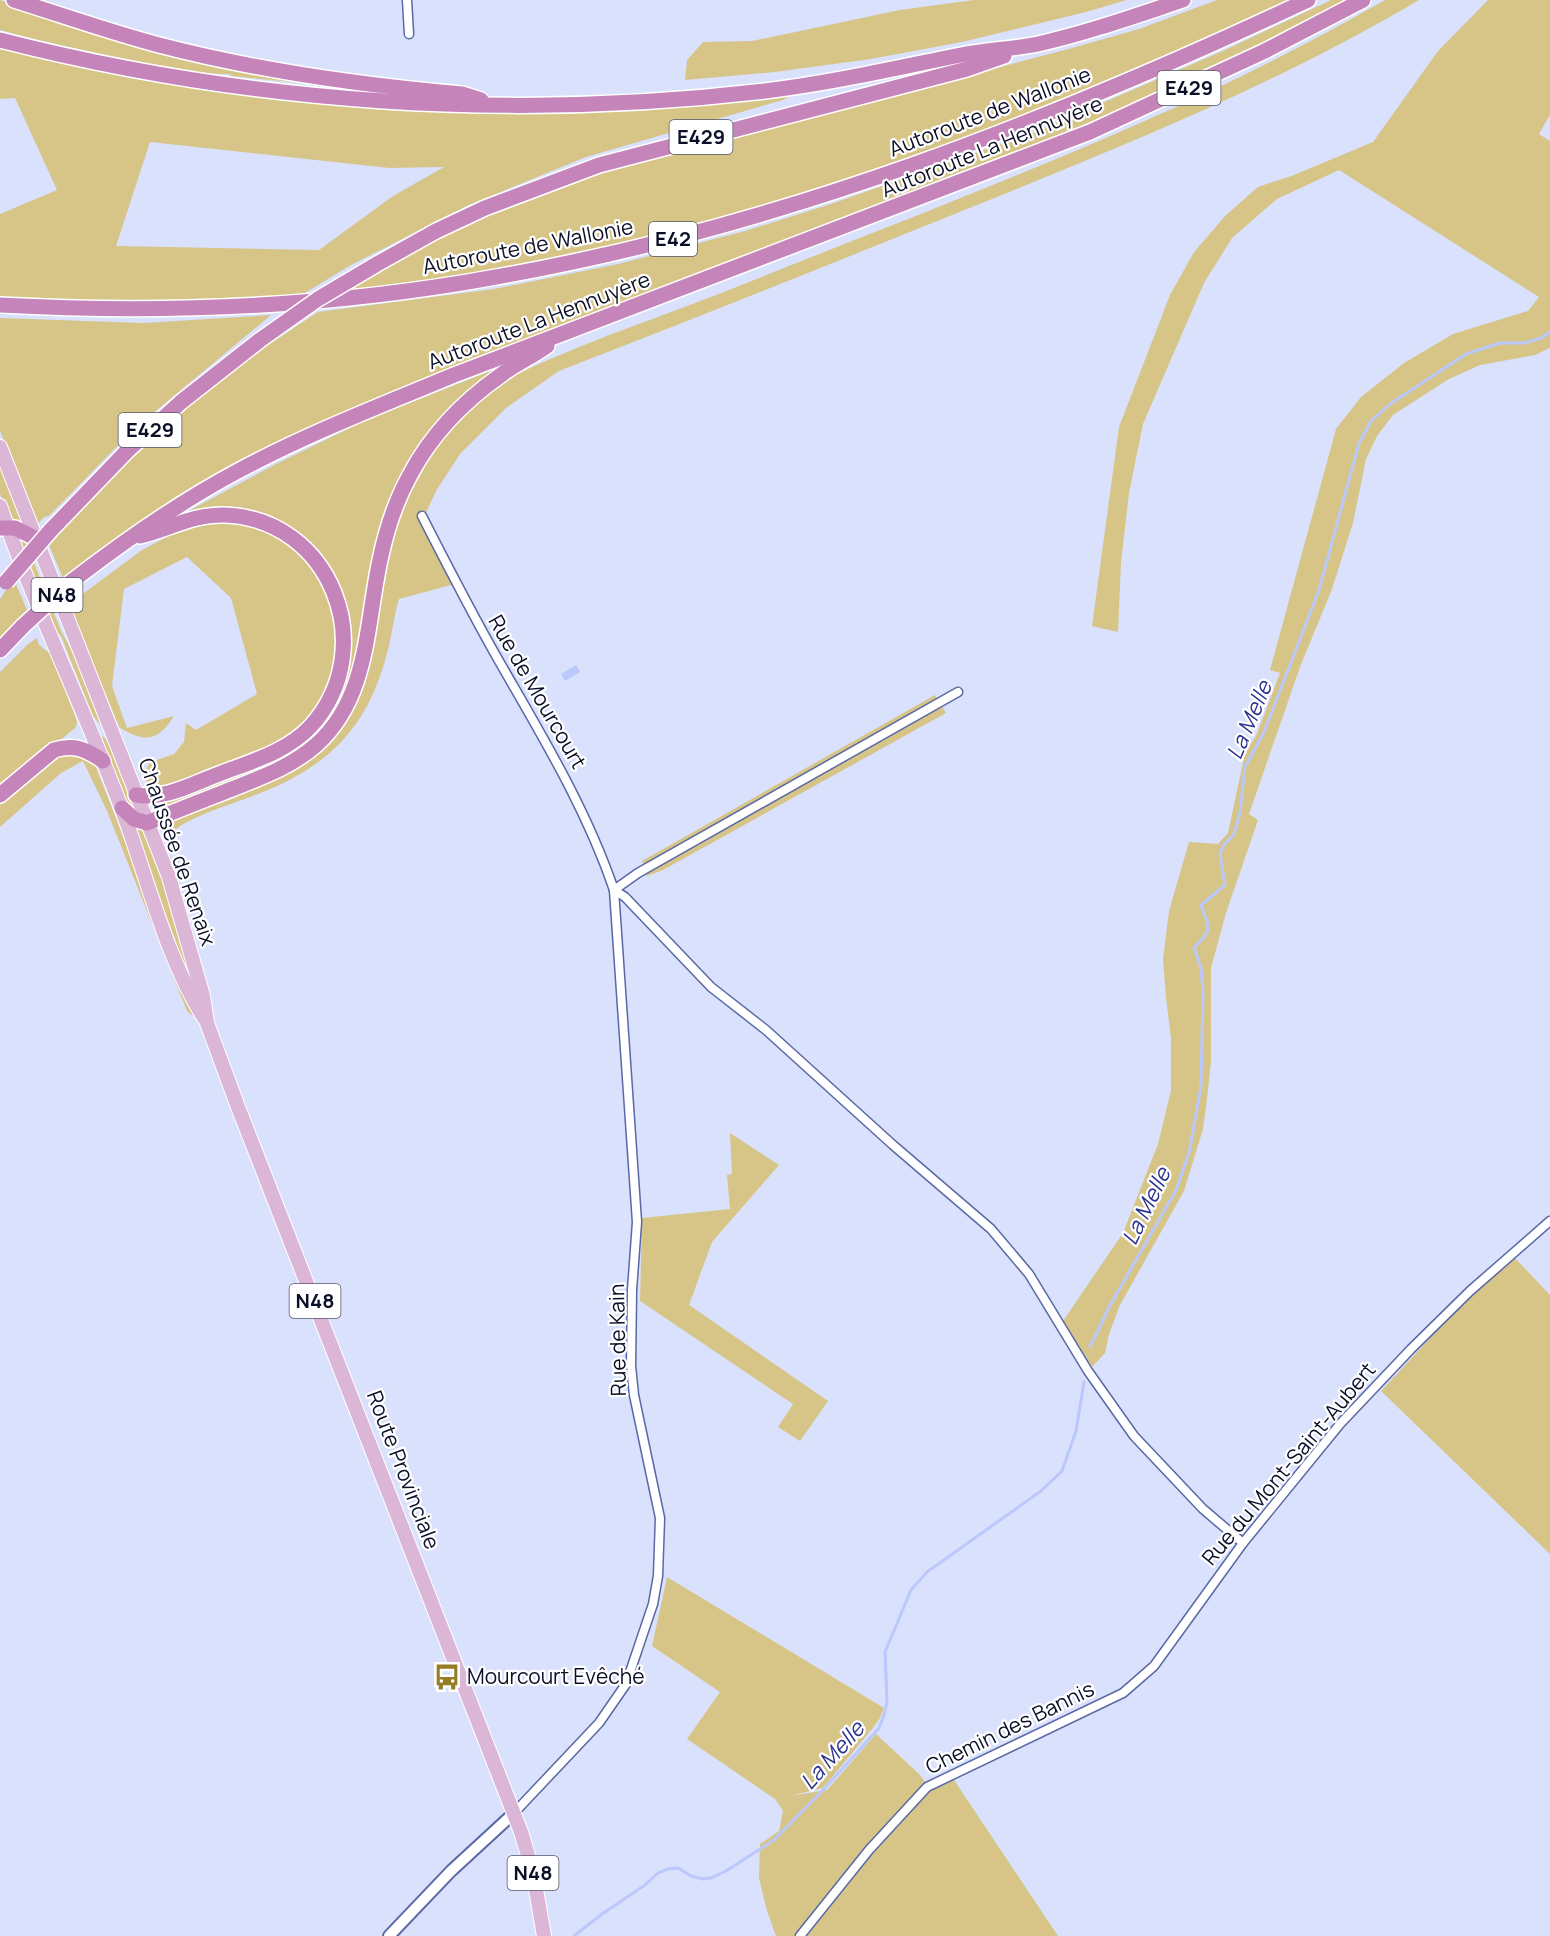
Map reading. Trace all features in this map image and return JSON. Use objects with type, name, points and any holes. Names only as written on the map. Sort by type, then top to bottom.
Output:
[{"type":"highway","points":[[14,0],[158,44],[220,59],[335,81],[462,94],[501,106]]},
{"type":"highway","name":"Autoroute de Wallonie","points":[[0,40],[67,57],[162,76],[262,90],[416,104],[501,106],[642,101],[766,91],[834,81],[964,54],[1038,44],[1117,22],[1183,0]]},
{"type":"highway","name":"Autoroute de Wallonie","points":[[0,305],[150,310],[244,306],[351,297],[495,278],[652,244],[805,202],[961,148],[1142,75],[1308,0]]},
{"type":"highway","name":"Autoroute La Hennuyère","points":[[0,650],[71,582],[129,538],[238,470],[424,387],[1090,132],[1255,56],[1364,0]]},
{"type":"highway","name":"E429","points":[[3,586],[88,489],[181,402],[260,340],[318,299],[436,231],[485,208],[599,165],[967,69],[1038,44]]},
{"type":"highway","points":[[122,808],[134,819],[147,823],[279,770],[300,758],[317,744],[336,723],[348,703],[364,656],[386,537],[400,494],[414,467],[436,434],[477,393],[564,334]]},
{"type":"highway","points":[[129,538],[153,533],[199,517],[224,515],[268,524],[290,536],[317,563],[337,596],[344,622],[344,646],[340,672],[327,704],[310,727],[294,741],[274,752],[164,795],[136,795]]},
{"type":"highway","points":[[4,528],[24,531],[35,538]]},
{"type":"highway","points":[[0,795],[54,750],[78,747],[88,750],[103,761]]},
{"type":"main road","name":"Chaussée de Renaix","points":[[0,447],[178,904],[203,996],[207,1023]]},
{"type":"main road","name":"Chaussée de Renaix","points":[[0,506],[4,528],[122,808],[178,969],[191,998],[207,1023]]},
{"type":"main road","name":"Route Provinciale","points":[[207,1023],[514,1813],[533,1872],[544,1936]]},
{"type":"street","points":[[407,0],[408,34]]},
{"type":"street","name":"Rue de Mourcourt","points":[[422,516],[476,622],[565,775],[594,838],[614,890]]},
{"type":"street","points":[[958,692],[638,873],[614,890],[625,897],[711,987],[766,1030],[893,1145],[991,1229],[1029,1274],[1088,1371],[1134,1436],[1203,1509],[1243,1543]]},
{"type":"street","name":"Rue de Kain","points":[[514,1813],[599,1723],[626,1684],[653,1604],[658,1576],[660,1518],[634,1395],[632,1366],[632,1290],[637,1222],[614,890]]},
{"type":"street","name":"Rue du Mont-Saint-Aubert","points":[[1123,1693],[1154,1666],[1243,1543],[1340,1424],[1411,1349],[1470,1292],[1550,1221]]},
{"type":"street","name":"Chemin des Bannis","points":[[800,1936],[869,1850],[927,1787],[1123,1693]]},
{"type":"street","points":[[388,1936],[451,1871],[514,1813]]},
{"type":"shaded area","points":[[0,0],[150,47],[301,83],[164,67],[62,46],[0,30]]},
{"type":"shaded area","points":[[974,0],[1127,0],[962,42],[871,59],[775,72],[685,80],[687,60],[703,42],[752,41],[900,10]]},
{"type":"shaded area","points":[[1217,0],[1290,0],[1208,38],[1042,108],[873,171],[787,198],[700,224],[613,246],[481,272],[349,291],[403,257],[519,201],[595,174],[1072,48],[1139,29]]},
{"type":"shaded area","points":[[1331,0],[1346,0],[1201,74],[1091,125],[259,454],[72,575],[67,574],[63,578],[49,545],[90,496],[206,387],[268,343],[318,312],[494,289],[618,264],[745,231],[831,204],[1035,132],[1225,50]]},
{"type":"shaded area","points":[[1385,0],[1419,0],[1308,60],[1195,114],[811,272],[559,371],[506,408],[460,454],[436,491],[425,515],[462,582],[399,599],[378,683],[355,725],[340,743],[324,758],[282,783],[202,815],[174,831],[156,785],[148,783],[142,775],[151,762],[174,754],[184,742],[186,723],[196,730],[257,694],[231,598],[187,557],[124,589],[112,686],[127,728],[174,716],[162,731],[150,737],[136,736],[119,727],[71,610],[80,601],[80,596],[142,550],[182,529],[183,514],[274,465],[362,422],[500,367],[507,379],[593,341],[739,286],[1091,144],[1234,80]]},
{"type":"shaded area","points":[[1488,0],[1550,0],[1550,115],[1539,134],[1550,141],[1550,348],[1535,355],[1480,365],[1449,379],[1393,415],[1377,436],[1366,459],[1353,523],[1332,589],[1300,667],[1249,814],[1258,820],[1226,913],[1211,968],[1211,1061],[1203,1129],[1184,1191],[1120,1305],[1109,1334],[1105,1353],[1092,1367],[1063,1321],[1123,1233],[1158,1144],[1171,1090],[1171,1038],[1163,959],[1169,911],[1189,842],[1218,844],[1228,833],[1245,753],[1256,736],[1280,673],[1270,670],[1336,429],[1361,397],[1404,363],[1453,334],[1528,311],[1539,297],[1339,170],[1277,199],[1232,238],[1204,283],[1143,424],[1129,493],[1121,563],[1118,632],[1092,626],[1119,427],[1170,295],[1194,252],[1226,215],[1258,187],[1294,175],[1373,142],[1438,51]]},
{"type":"shaded area","points":[[0,47],[97,71],[155,82],[292,100],[430,111],[522,114],[590,113],[794,94],[783,100],[586,157],[469,205],[351,265],[305,293],[222,302],[124,302],[0,297],[0,214],[57,190],[15,98],[0,99]],"holes":[[[150,142],[389,168],[444,167],[393,196],[319,250],[116,246]]]},
{"type":"shaded area","points":[[271,315],[133,430],[49,516],[44,517],[38,524],[0,431],[0,318],[144,323]]},
{"type":"shaded area","points":[[0,463],[27,529],[12,524],[0,494]]},
{"type":"shaded area","points":[[21,538],[27,545],[61,631],[77,660],[107,732],[93,716],[61,636],[52,627],[20,544]]},
{"type":"shaded area","points":[[16,584],[27,610],[0,642],[0,599],[6,590]]},
{"type":"shaded area","points":[[37,638],[39,645],[52,655],[77,721],[76,727],[0,791],[0,672]]},
{"type":"shaded area","points":[[935,695],[946,713],[663,870],[647,876],[642,861]]},
{"type":"shaded area","points":[[101,735],[111,744],[137,810],[134,812],[128,805]]},
{"type":"shaded area","points":[[74,751],[94,762],[193,1016],[187,1011],[107,811],[83,761],[61,773],[0,827],[0,805],[62,753]]},
{"type":"shaded area","points":[[126,814],[144,829],[167,890],[203,1012]]},
{"type":"shaded area","points":[[730,1133],[779,1165],[712,1242],[689,1305],[828,1401],[800,1441],[778,1427],[793,1404],[640,1301],[642,1218],[730,1209],[727,1175],[732,1174]]},
{"type":"shaded area","points":[[1514,1257],[1550,1295],[1550,1554],[1381,1391],[1445,1322]]},
{"type":"shaded area","points":[[667,1577],[884,1708],[873,1728],[823,1788],[790,1796],[827,1790],[876,1734],[925,1782],[831,1891],[797,1936],[776,1936],[759,1878],[760,1844],[779,1831],[783,1811],[775,1799],[687,1739],[720,1692],[652,1646]]},
{"type":"shaded area","points":[[952,1777],[1058,1936],[805,1936],[896,1824],[928,1792]]},
{"type":"water","points":[[576,665],[580,672],[565,681],[561,674]]},
{"type":"waterway","name":"La Melle","points":[[1090,1347],[1109,1307],[1176,1190],[1189,1153],[1201,1086],[1203,993],[1201,968],[1194,948],[1208,929],[1201,905],[1225,885],[1220,854],[1223,846],[1234,834],[1240,813],[1245,767],[1264,732],[1319,590],[1359,443],[1371,421],[1390,404],[1466,354],[1500,343],[1524,343],[1541,338],[1550,332]]},
{"type":"waterway","name":"La Melle","points":[[574,1936],[645,1885],[658,1873],[678,1868],[691,1876],[703,1879],[726,1871],[774,1840],[826,1787],[879,1728],[887,1702],[885,1652],[911,1590],[927,1572],[1041,1491],[1062,1471],[1076,1431],[1084,1382]]},
{"type":"place","name":"Mourcourt Evêché","points":[[447,1677]]}]
